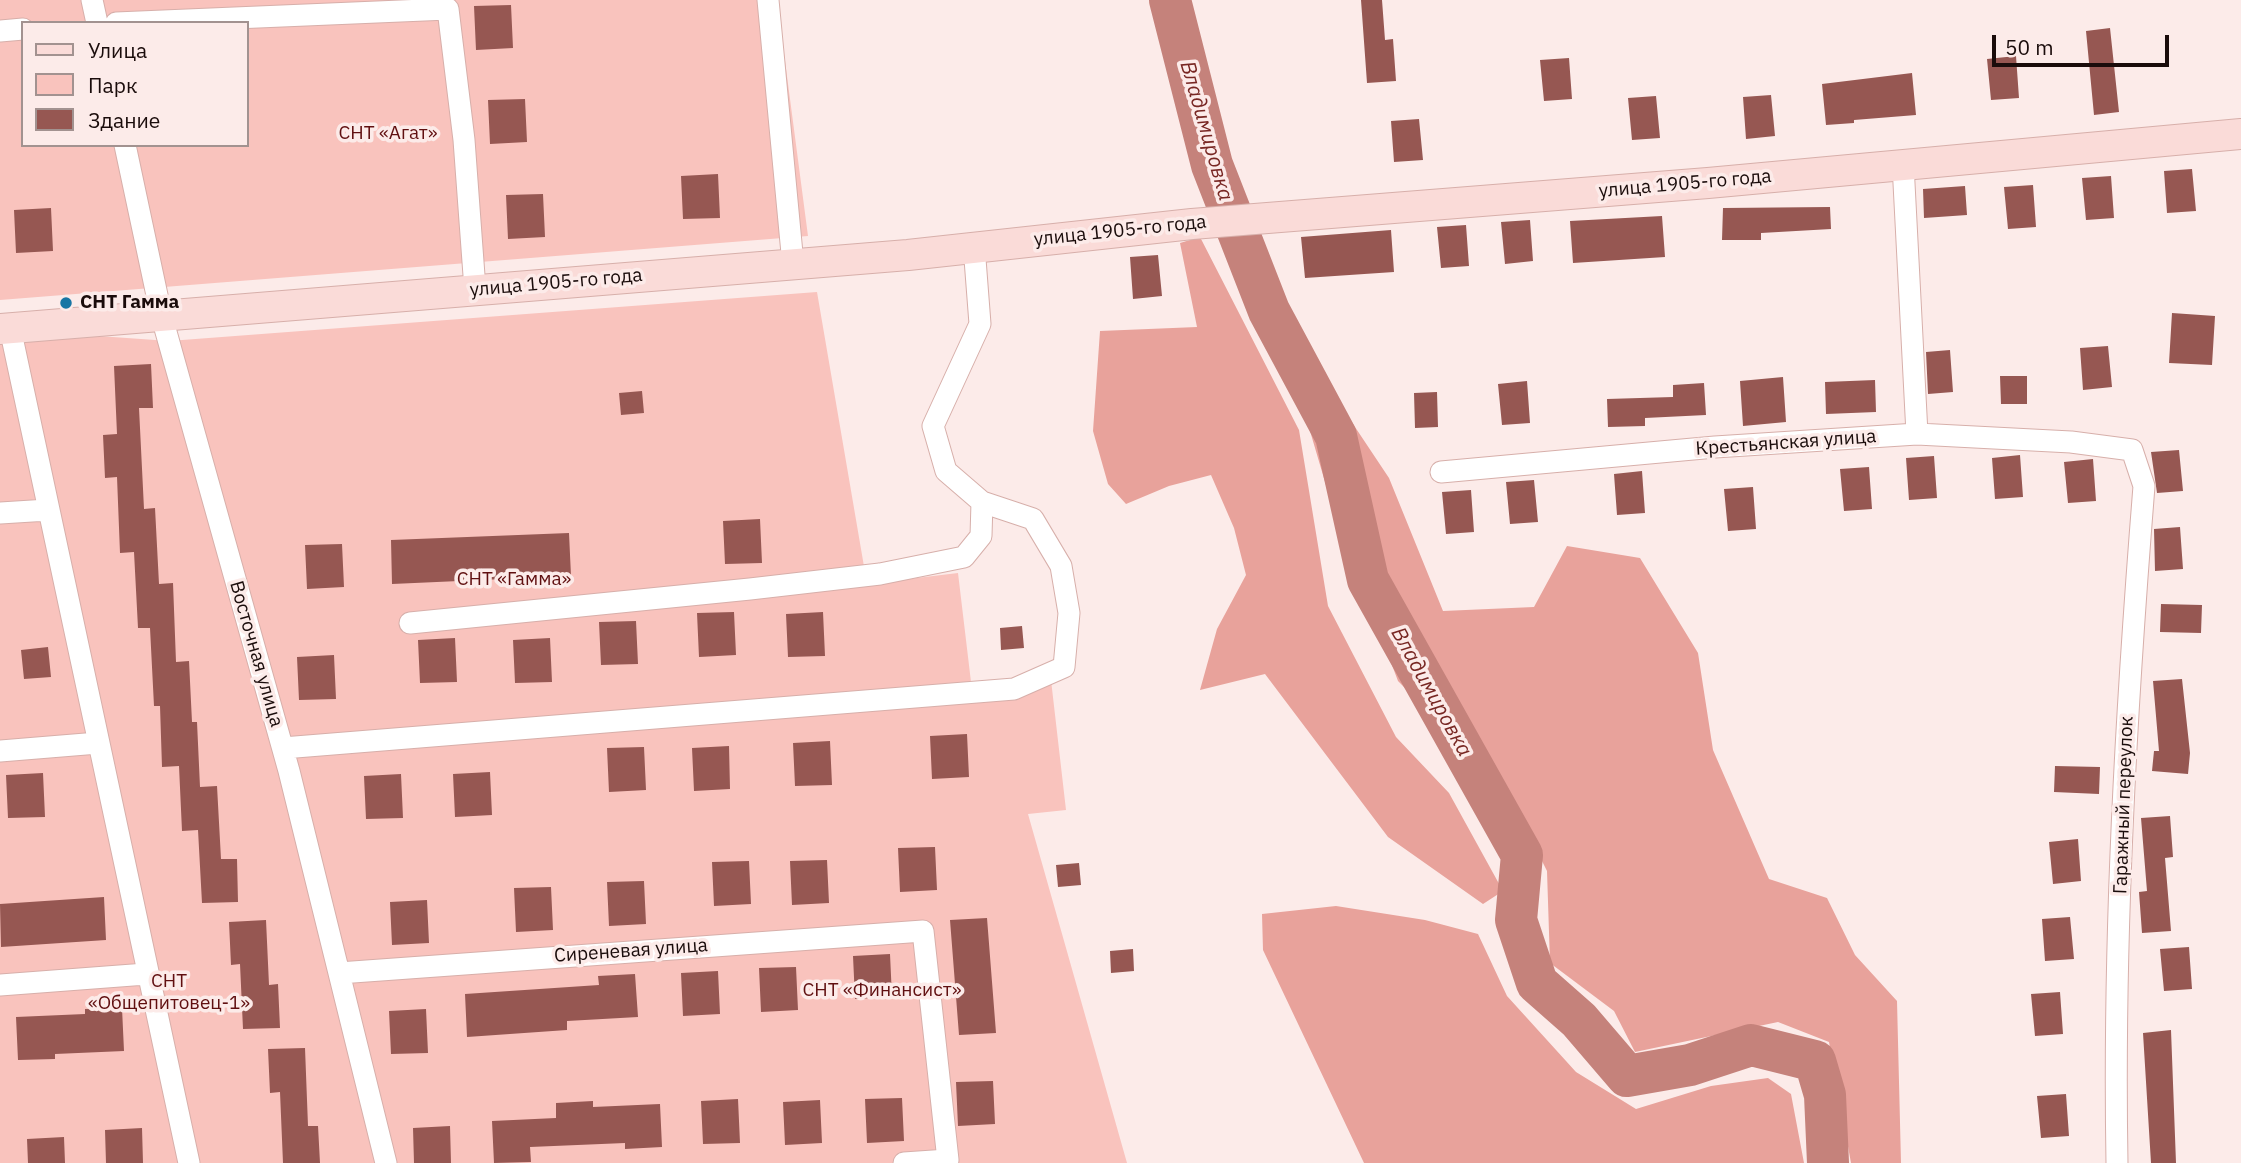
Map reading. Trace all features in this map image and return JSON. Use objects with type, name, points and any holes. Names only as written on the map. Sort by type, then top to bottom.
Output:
[{"type":"street","points":[[92,0],[97,21]]},
{"type":"street","points":[[768,0],[793,264]]},
{"type":"street","points":[[163,21],[448,9],[464,140],[475,289]]},
{"type":"street","points":[[0,31],[21,29]]},
{"type":"street","name":"улица 1905-го года","points":[[5,328],[908,255],[1192,224],[2241,134]]},
{"type":"street","name":"Восточная улица","points":[[125,147],[161,314],[282,748],[386,1163]]},
{"type":"street","points":[[1903,164],[1917,434]]},
{"type":"street","points":[[282,748],[1014,689],[1064,667],[1069,613],[1060,566],[1032,519],[982,502],[946,471],[933,426],[980,324],[974,246]]},
{"type":"street","points":[[5,328],[48,510],[146,974],[189,1163]]},
{"type":"street","name":"Крестьянская улица","points":[[1441,472],[1715,447],[1917,434],[2071,442],[2132,450]]},
{"type":"street","name":"Гаражный переулок","points":[[2117,1163],[2116,1093],[2125,723],[2144,486],[2132,450]]},
{"type":"street","points":[[410,623],[589,607],[815,582],[880,574],[964,557],[981,536],[982,502]]},
{"type":"street","points":[[0,513],[48,510]]},
{"type":"street","points":[[0,751],[98,743]]},
{"type":"street","name":"Сиреневая улица","points":[[339,973],[923,931],[948,1160],[904,1163]]},
{"type":"street","points":[[0,985],[146,974]]},
{"type":"green space","name":"СНТ «Агат»","points":[[0,0],[777,0],[808,236],[0,300]]},
{"type":"green space","points":[[817,292],[867,584],[958,573],[971,682],[1051,680],[1066,810],[1028,814],[1127,1163],[0,1163],[0,329],[169,341]]},
{"type":"shaded area","points":[[1200,237],[1299,430],[1328,606],[1396,737],[1449,793],[1503,891],[1483,904],[1388,837],[1265,674],[1200,690],[1217,629],[1246,575],[1234,528],[1211,475],[1169,486],[1126,504],[1108,484],[1093,431],[1100,331],[1197,327],[1180,243]]},
{"type":"shaded area","points":[[1337,400],[1389,478],[1443,611],[1534,607],[1567,546],[1640,558],[1698,653],[1713,750],[1769,879],[1827,898],[1855,955],[1897,1001],[1901,1163],[1851,1163],[1829,1042],[1778,1022],[1635,1052],[1614,1011],[1550,963],[1547,871],[1507,791],[1398,681],[1333,509],[1305,414]]},
{"type":"shaded area","points":[[1336,906],[1425,920],[1478,934],[1507,996],[1576,1072],[1636,1109],[1711,1086],[1768,1078],[1791,1094],[1804,1163],[1364,1163],[1263,950],[1262,914]]},
{"type":"building","points":[[1361,0],[1382,0],[1385,40],[1393,39],[1396,81],[1367,83]]},
{"type":"building","points":[[511,5],[513,48],[476,50],[474,6]]},
{"type":"building","points":[[2110,28],[2119,112],[2094,115],[2086,31]]},
{"type":"building","points":[[2016,56],[2019,98],[1991,100],[1987,59]]},
{"type":"building","points":[[1569,58],[1572,99],[1544,101],[1540,60]]},
{"type":"building","points":[[1912,73],[1916,115],[1826,125],[1822,84]]},
{"type":"building","points":[[1771,95],[1775,136],[1746,139],[1743,97]]},
{"type":"building","points":[[1656,96],[1660,138],[1632,140],[1628,98]]},
{"type":"building","points":[[525,99],[527,142],[490,144],[488,100]]},
{"type":"building","points":[[1419,119],[1423,160],[1394,162],[1391,121]]},
{"type":"building","points":[[2192,169],[2196,211],[2167,213],[2164,171]]},
{"type":"building","points":[[718,174],[720,218],[683,219],[681,176]]},
{"type":"building","points":[[2111,176],[2114,218],[2086,220],[2082,178]]},
{"type":"building","points":[[2033,185],[2036,227],[2008,229],[2004,187]]},
{"type":"building","points":[[1965,186],[1967,215],[1924,218],[1923,189]]},
{"type":"building","points":[[543,194],[545,237],[508,239],[506,195]]},
{"type":"building","points":[[1830,207],[1831,229],[1761,233],[1761,240],[1722,240],[1723,208]]},
{"type":"building","points":[[51,208],[53,251],[16,253],[14,210]]},
{"type":"building","points":[[1662,216],[1665,257],[1573,263],[1570,221]]},
{"type":"building","points":[[1530,220],[1533,261],[1505,264],[1501,222]]},
{"type":"building","points":[[1466,225],[1469,266],[1441,268],[1437,227]]},
{"type":"building","points":[[1391,230],[1394,272],[1305,278],[1301,237]]},
{"type":"building","points":[[1158,255],[1162,296],[1133,299],[1130,257]]},
{"type":"building","points":[[2172,313],[2215,316],[2212,365],[2169,363]]},
{"type":"building","points":[[2108,346],[2112,387],[2083,390],[2080,348]]},
{"type":"building","points":[[1950,350],[1953,392],[1928,394],[1926,352]]},
{"type":"building","points":[[151,364],[153,408],[139,408],[144,509],[155,508],[159,584],[173,583],[176,662],[189,661],[192,722],[197,722],[200,787],[217,786],[221,859],[237,859],[238,902],[202,903],[198,830],[182,831],[179,766],[162,767],[160,706],[154,706],[150,628],[138,628],[134,552],[120,553],[117,477],[105,478],[103,435],[117,434],[114,366]]},
{"type":"building","points":[[2000,376],[2027,376],[2027,404],[2001,404]]},
{"type":"building","points":[[1783,377],[1786,422],[1743,426],[1740,381]]},
{"type":"building","points":[[1875,380],[1876,412],[1826,414],[1825,382]]},
{"type":"building","points":[[1527,381],[1530,423],[1502,425],[1498,384]]},
{"type":"building","points":[[1704,383],[1706,415],[1645,418],[1645,426],[1608,427],[1607,399],[1673,397],[1673,385]]},
{"type":"building","points":[[642,391],[644,413],[621,415],[619,393]]},
{"type":"building","points":[[1437,392],[1438,427],[1415,428],[1414,393]]},
{"type":"building","points":[[2179,450],[2183,491],[2157,493],[2151,452]]},
{"type":"building","points":[[2020,455],[2023,497],[1995,499],[1992,458]]},
{"type":"building","points":[[1934,456],[1937,498],[1909,500],[1906,458]]},
{"type":"building","points":[[2093,459],[2096,501],[2068,503],[2064,462]]},
{"type":"building","points":[[1869,467],[1872,509],[1844,511],[1840,469]]},
{"type":"building","points":[[1642,471],[1645,513],[1617,515],[1614,474]]},
{"type":"building","points":[[1534,480],[1538,522],[1510,524],[1506,482]]},
{"type":"building","points":[[1753,487],[1756,529],[1728,531],[1724,489]]},
{"type":"building","points":[[1471,490],[1474,532],[1446,534],[1442,492]]},
{"type":"building","points":[[760,519],[762,563],[725,564],[723,521]]},
{"type":"building","points":[[2180,527],[2183,569],[2155,571],[2154,529]]},
{"type":"building","points":[[569,533],[571,576],[392,584],[391,540]]},
{"type":"building","points":[[342,544],[344,587],[307,589],[305,545]]},
{"type":"building","points":[[2161,604],[2202,605],[2201,633],[2160,632]]},
{"type":"building","points":[[734,612],[736,655],[699,657],[697,613]]},
{"type":"building","points":[[823,612],[825,656],[788,657],[786,614]]},
{"type":"building","points":[[636,621],[638,664],[601,665],[599,622]]},
{"type":"building","points":[[1022,626],[1024,648],[1001,650],[1000,628]]},
{"type":"building","points":[[455,638],[457,682],[420,683],[418,640]]},
{"type":"building","points":[[550,638],[552,682],[515,683],[513,640]]},
{"type":"building","points":[[48,647],[51,677],[24,679],[21,650]]},
{"type":"building","points":[[334,655],[336,699],[299,700],[297,657]]},
{"type":"building","points":[[2182,679],[2190,753],[2188,774],[2152,771],[2154,751],[2159,751],[2153,681]]},
{"type":"building","points":[[967,734],[969,777],[932,779],[930,736]]},
{"type":"building","points":[[830,741],[832,785],[795,786],[793,743]]},
{"type":"building","points":[[729,746],[730,789],[694,791],[692,748]]},
{"type":"building","points":[[644,747],[646,790],[609,792],[607,748]]},
{"type":"building","points":[[2055,766],[2100,767],[2099,794],[2054,792]]},
{"type":"building","points":[[490,772],[492,815],[455,817],[453,774]]},
{"type":"building","points":[[43,773],[45,817],[8,818],[6,775]]},
{"type":"building","points":[[401,774],[403,818],[366,819],[364,776]]},
{"type":"building","points":[[2170,816],[2173,857],[2165,858],[2171,931],[2142,933],[2139,892],[2147,891],[2141,818]]},
{"type":"building","points":[[2078,839],[2081,881],[2053,884],[2049,842]]},
{"type":"building","points":[[935,847],[937,890],[900,892],[898,848]]},
{"type":"building","points":[[827,860],[829,903],[792,905],[790,861]]},
{"type":"building","points":[[749,861],[751,904],[714,906],[712,862]]},
{"type":"building","points":[[1079,863],[1081,885],[1058,887],[1056,865]]},
{"type":"building","points":[[644,881],[646,924],[609,926],[607,882]]},
{"type":"building","points":[[551,887],[553,930],[516,932],[514,888]]},
{"type":"building","points":[[104,897],[106,940],[1,947],[0,904]]},
{"type":"building","points":[[427,900],[429,943],[392,945],[390,902]]},
{"type":"building","points":[[2070,917],[2074,959],[2045,961],[2042,919]]},
{"type":"building","points":[[987,918],[996,1033],[959,1035],[950,920]]},
{"type":"building","points":[[266,920],[269,985],[278,984],[280,1028],[243,1029],[240,964],[231,965],[229,922]]},
{"type":"building","points":[[2189,947],[2192,989],[2164,991],[2160,949]]},
{"type":"building","points":[[1133,949],[1134,971],[1111,973],[1110,951]]},
{"type":"building","points":[[890,954],[892,997],[855,999],[853,956]]},
{"type":"building","points":[[796,967],[798,1010],[761,1012],[759,968]]},
{"type":"building","points":[[718,971],[720,1014],[683,1016],[681,973]]},
{"type":"building","points":[[635,974],[638,1017],[567,1021],[567,1030],[467,1037],[465,994],[599,985],[598,976]]},
{"type":"building","points":[[2060,992],[2063,1034],[2035,1036],[2031,994]]},
{"type":"building","points":[[122,1008],[124,1051],[55,1054],[55,1059],[18,1060],[16,1017],[85,1014],[85,1009]]},
{"type":"building","points":[[426,1009],[428,1053],[391,1054],[389,1011]]},
{"type":"building","points":[[2171,1030],[2176,1163],[2151,1163],[2143,1033]]},
{"type":"building","points":[[305,1048],[308,1126],[318,1126],[320,1163],[283,1163],[280,1092],[270,1093],[268,1049]]},
{"type":"building","points":[[993,1081],[995,1124],[958,1126],[956,1082]]},
{"type":"building","points":[[2066,1094],[2069,1136],[2041,1138],[2037,1096]]},
{"type":"building","points":[[902,1098],[904,1141],[867,1143],[865,1099]]},
{"type":"building","points":[[738,1099],[740,1143],[703,1144],[701,1101]]},
{"type":"building","points":[[820,1100],[822,1143],[785,1145],[783,1102]]},
{"type":"building","points":[[593,1101],[593,1107],[660,1104],[662,1147],[625,1149],[625,1143],[530,1147],[531,1162],[494,1163],[492,1121],[556,1118],[556,1103]]},
{"type":"building","points":[[450,1126],[451,1163],[414,1163],[413,1128]]},
{"type":"building","points":[[142,1128],[143,1163],[106,1163],[105,1130]]},
{"type":"building","points":[[64,1137],[65,1163],[28,1163],[27,1139]]},
{"type":"waterway","name":"Владимировка","points":[[1170,0],[1212,165],[1269,311],[1336,436],[1368,580],[1522,855],[1516,920],[1537,983],[1579,1020],[1627,1076],[1690,1065],[1751,1045],[1815,1061],[1825,1095],[1828,1163]]},
{"type":"place","name":"СНТ Гамма","points":[[66,303]]},
{"type":"park label","name":"СНТ «Гамма»","points":[[514,580]]},
{"type":"park label","name":"СНТ «Финансист»","points":[[882,991]]},
{"type":"park label","name":"СНТ «Общепитовец-1»","points":[[169,993]]}]
